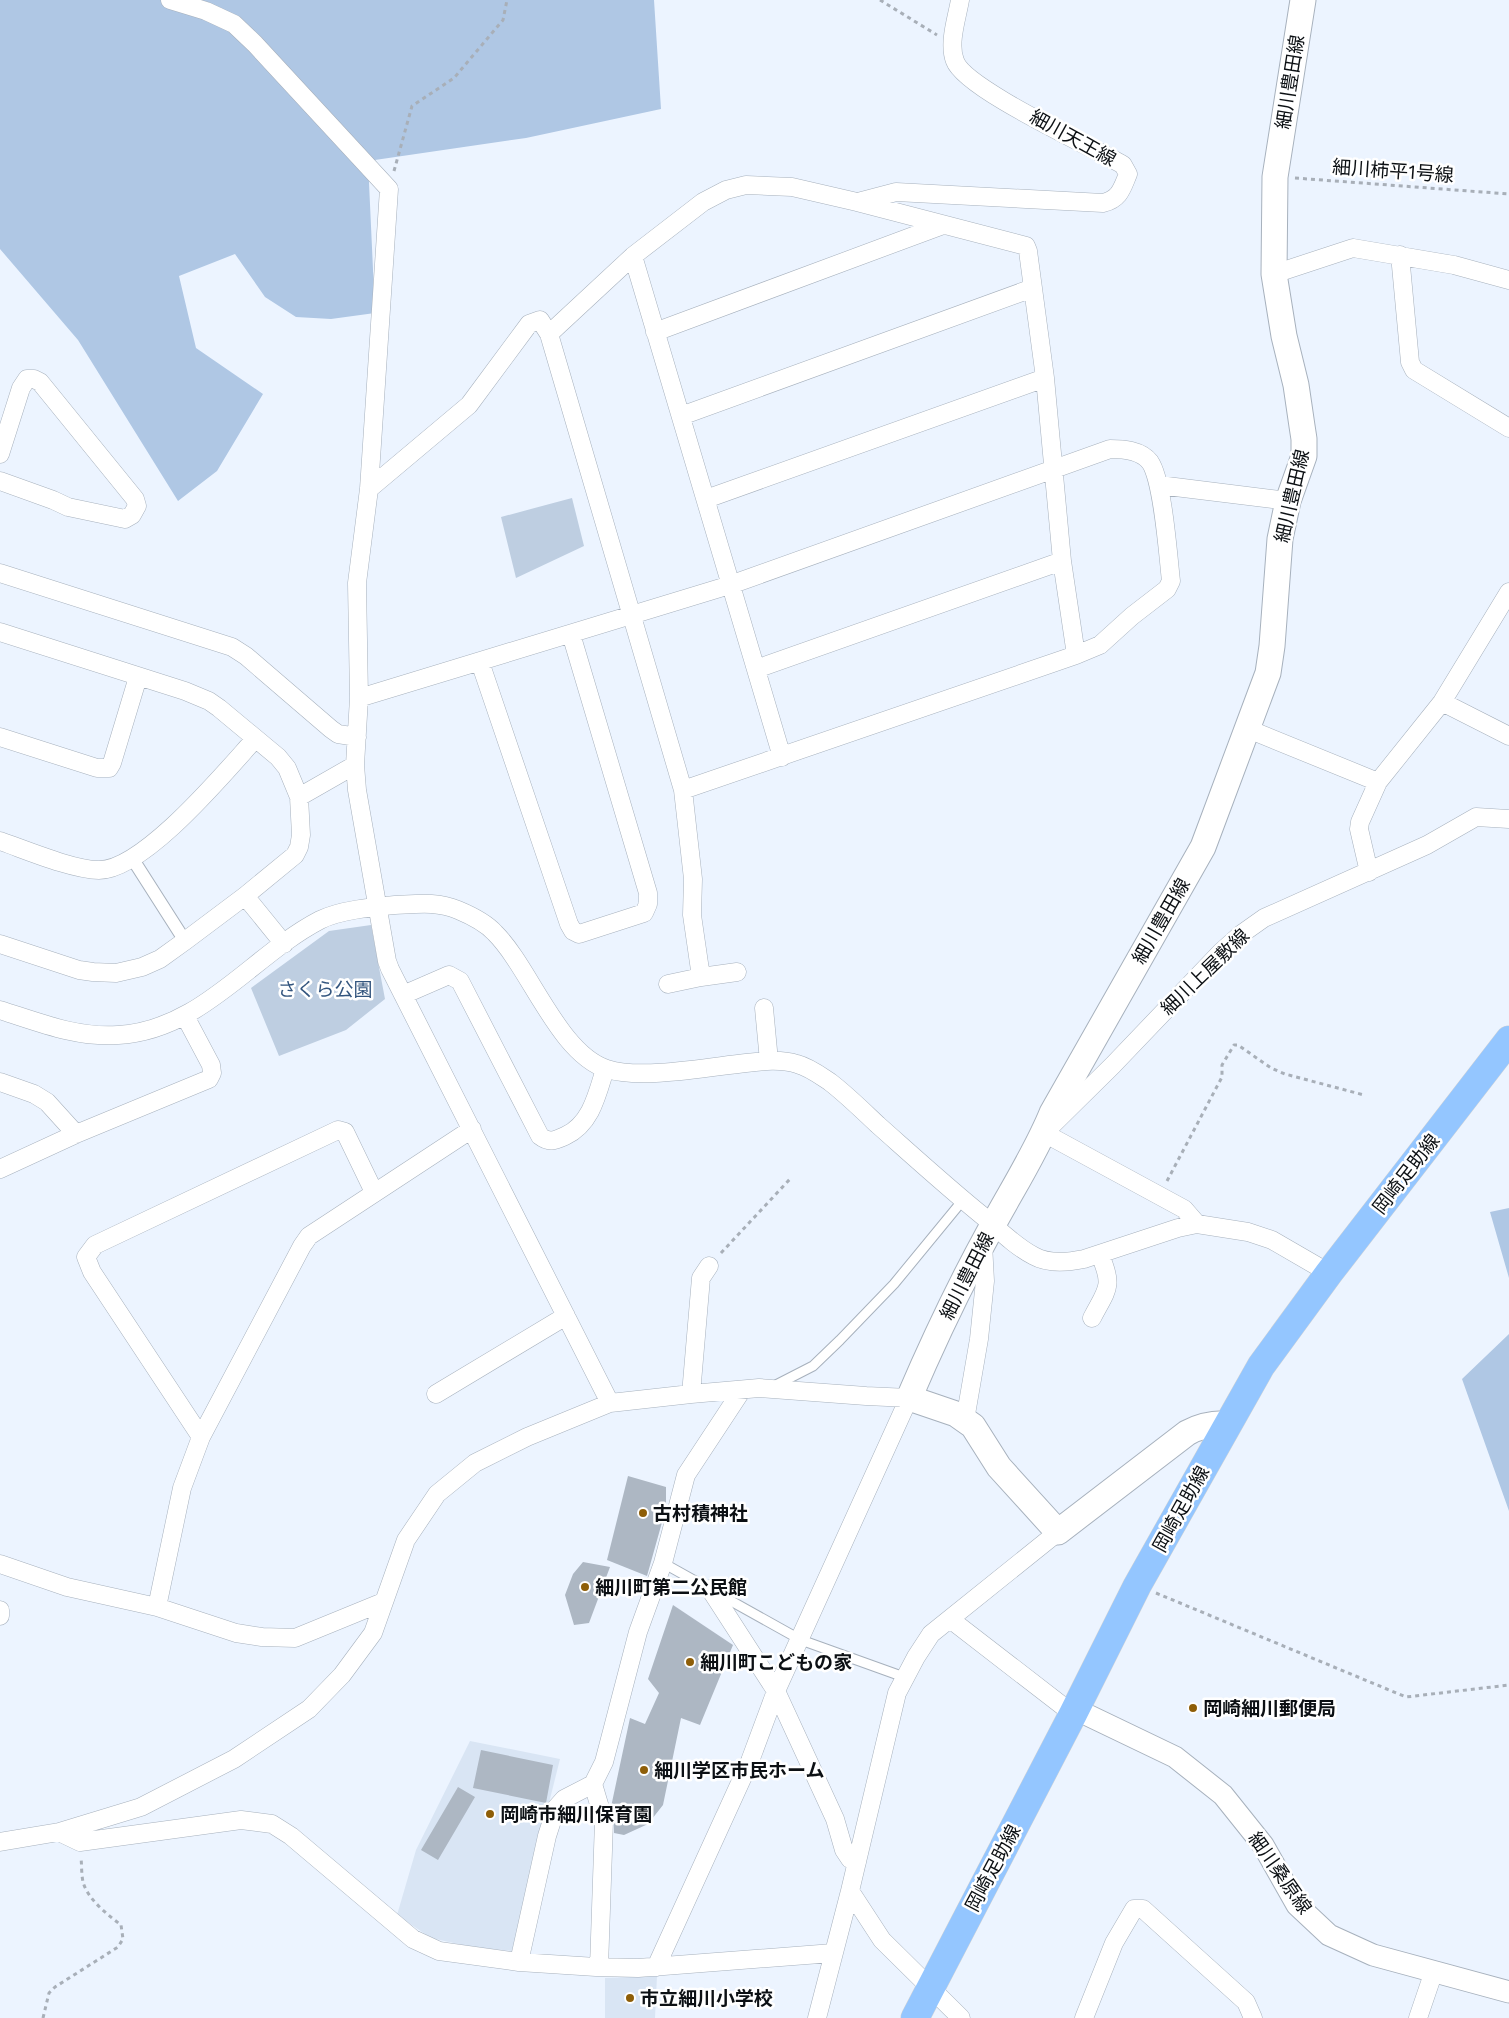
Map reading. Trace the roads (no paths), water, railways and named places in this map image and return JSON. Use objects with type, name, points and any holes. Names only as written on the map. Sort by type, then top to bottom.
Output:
[{"type":"main road","name":"細川豊田線","points":[[909,1398],[936,1336],[988,1234],[1044,1133],[1052,1113],[1203,847],[1248,729],[1271,660],[1280,539],[1288,501],[1304,456],[1304,439],[1296,385],[1284,336],[1274,274],[1275,177],[1303,0]]},
{"type":"main road","name":"岡崎足助線","points":[[915,2018],[1074,1712],[1137,1586],[1261,1366],[1329,1273],[1509,1040]]},
{"type":"main road","points":[[909,1398],[956,1414],[973,1426],[999,1467],[1058,1532],[1187,1433],[1196,1428],[1214,1424],[1228,1424]]},
{"type":"street","points":[[170,0],[206,10],[234,24],[255,44],[389,189],[369,490],[357,583],[359,698],[355,765],[357,790],[378,907],[388,960],[403,995],[610,1403]]},
{"type":"street","name":"細川天王線","points":[[857,202],[896,192],[1103,203],[1111,201],[1120,195],[1128,174],[1123,165],[988,92],[959,69],[954,59],[952,44],[960,0]]},
{"type":"street","points":[[549,334],[633,256],[703,202],[726,190],[746,185],[792,188],[857,202],[1026,246],[1045,378],[1062,561],[1076,655]]},
{"type":"street","points":[[656,332],[943,225]]},
{"type":"street","points":[[1274,274],[1352,248],[1454,264],[1509,280]]},
{"type":"street","points":[[1400,255],[1410,362],[1414,370],[1509,428]]},
{"type":"street","points":[[633,256],[782,756]]},
{"type":"street","points":[[681,416],[1033,288]]},
{"type":"street","points":[[369,490],[470,405],[528,324],[540,320],[549,334],[683,790],[693,879],[692,915],[701,977]]},
{"type":"street","points":[[706,499],[1045,378]]},
{"type":"street","points":[[0,454],[21,388],[26,379],[34,379],[40,382],[58,404],[135,499],[137,506],[132,515],[125,518],[68,508],[53,500],[0,481]]},
{"type":"street","points":[[359,698],[730,585],[1110,449],[1136,452],[1150,462],[1159,484],[1171,581],[1162,594],[1132,616],[1100,645],[1076,655],[683,790]]},
{"type":"street","points":[[1159,484],[1288,501]]},
{"type":"street","points":[[756,669],[1062,561]]},
{"type":"street","points":[[0,573],[232,647],[246,656],[331,729],[338,734],[357,737]]},
{"type":"street","points":[[1369,872],[1359,830],[1360,822],[1378,782],[1442,702],[1509,592]]},
{"type":"street","points":[[0,632],[185,691],[209,701],[238,722],[278,757],[287,768],[299,797],[301,835],[299,847],[294,855],[246,896],[150,964],[129,971],[105,973],[79,970],[0,944]]},
{"type":"street","points":[[480,662],[569,924],[573,931],[579,934],[644,913],[648,904],[648,893],[571,634]]},
{"type":"street","points":[[0,737],[97,768],[109,768],[112,764],[138,677]]},
{"type":"street","points":[[1442,702],[1509,736]]},
{"type":"street","points":[[1248,729],[1378,782]]},
{"type":"street","points":[[0,841],[87,869],[110,869],[121,866],[176,824],[215,784],[255,738]]},
{"type":"street","points":[[299,797],[355,765]]},
{"type":"street","name":"細川上屋敷線","points":[[1044,1133],[1114,1065],[1221,952],[1240,935],[1264,918],[1427,845],[1476,817],[1509,819]]},
{"type":"street","points":[[132,858],[185,941]]},
{"type":"street","points":[[246,896],[284,944]]},
{"type":"street","points":[[0,1010],[68,1031],[87,1034],[117,1035],[161,1027],[185,1016],[222,992],[284,944],[322,919],[332,915],[378,907],[439,904],[459,910],[494,931],[511,952],[556,1022],[577,1049],[587,1058],[605,1069],[646,1073],[770,1061],[798,1064],[833,1084],[963,1200],[988,1234],[1036,1258],[1071,1262],[1100,1255],[1178,1228],[1197,1224],[1248,1232],[1272,1240],[1329,1273]]},
{"type":"street","points":[[668,984],[737,972]]},
{"type":"street","points":[[403,995],[449,975],[460,981],[540,1136],[546,1140],[553,1142],[568,1135],[582,1125],[594,1104],[605,1069]]},
{"type":"street","points":[[764,1008],[770,1061]]},
{"type":"street","points":[[0,1169],[76,1134],[209,1079],[211,1066],[185,1016]]},
{"type":"street","points":[[0,1082],[34,1094],[47,1102],[76,1134]]},
{"type":"street","points":[[157,1607],[182,1488],[201,1438],[302,1246],[309,1236],[472,1128]]},
{"type":"street","points":[[201,1438],[92,1272],[86,1257],[91,1249],[95,1245],[338,1130],[345,1132],[374,1192]]},
{"type":"street","points":[[1044,1133],[1184,1209],[1197,1224]]},
{"type":"street","points":[[965,1420],[980,1329],[988,1234]]},
{"type":"street","points":[[1092,1318],[1106,1292],[1109,1279],[1100,1255]]},
{"type":"street","points":[[691,1394],[701,1278],[709,1266]]},
{"type":"street","points":[[436,1394],[566,1316]]},
{"type":"street","points":[[0,1842],[59,1832],[140,1806],[234,1759],[309,1709],[342,1676],[373,1633],[406,1540],[438,1494],[475,1463],[527,1437],[610,1403],[691,1394],[759,1388],[909,1398],[801,1640],[776,1691],[750,1761],[656,1967]]},
{"type":"street","points":[[519,1962],[547,1836],[556,1808],[564,1799],[593,1784],[604,1762],[638,1632],[663,1563],[686,1475],[742,1390]]},
{"type":"street","points":[[817,2018],[850,1891],[897,1694],[904,1677],[931,1634],[1058,1532]]},
{"type":"street","points":[[0,1564],[67,1587],[157,1607],[236,1633],[282,1639],[301,1635],[383,1602]]},
{"type":"street","points":[[710,1590],[776,1691],[834,1819],[844,1850],[850,1858],[857,1862]]},
{"type":"street","points":[[0,1610],[0,1616]]},
{"type":"street","points":[[950,1619],[1074,1712]]},
{"type":"street","name":"細川桑原線","points":[[1074,1712],[1175,1757],[1224,1796],[1263,1845],[1297,1905],[1329,1935],[1373,1955],[1509,1992]]},
{"type":"street","points":[[593,1784],[604,1821],[599,1967]]},
{"type":"street","points":[[59,1832],[80,1842],[241,1820],[272,1824],[291,1836],[413,1939],[439,1951],[519,1962],[599,1967],[656,1967],[833,1953]]},
{"type":"street","points":[[850,1891],[882,1940],[961,2018]]},
{"type":"street","points":[[1084,2018],[1114,1943],[1134,1909],[1143,1909],[1246,2002],[1253,2018]]},
{"type":"street","points":[[1418,2018],[1434,1971]]},
{"type":"lane","points":[[770,1389],[813,1366],[894,1284],[963,1200]]},
{"type":"lane","points":[[663,1563],[801,1640],[904,1677]]},
{"type":"place","name":"古村積神社","points":[[643,1513]]},
{"type":"place","name":"細川町第二公民館","points":[[585,1587]]},
{"type":"place","name":"細川町こどもの家","points":[[690,1662]]},
{"type":"place","name":"岡崎細川郵便局","points":[[1193,1708]]},
{"type":"place","name":"細川学区市民ホーム","points":[[644,1770]]},
{"type":"place","name":"岡崎市細川保育園","points":[[490,1814]]},
{"type":"place","name":"市立細川小学校","points":[[630,1998]]},
{"type":"park label","name":"さくら公園","points":[[325,989]]}]
